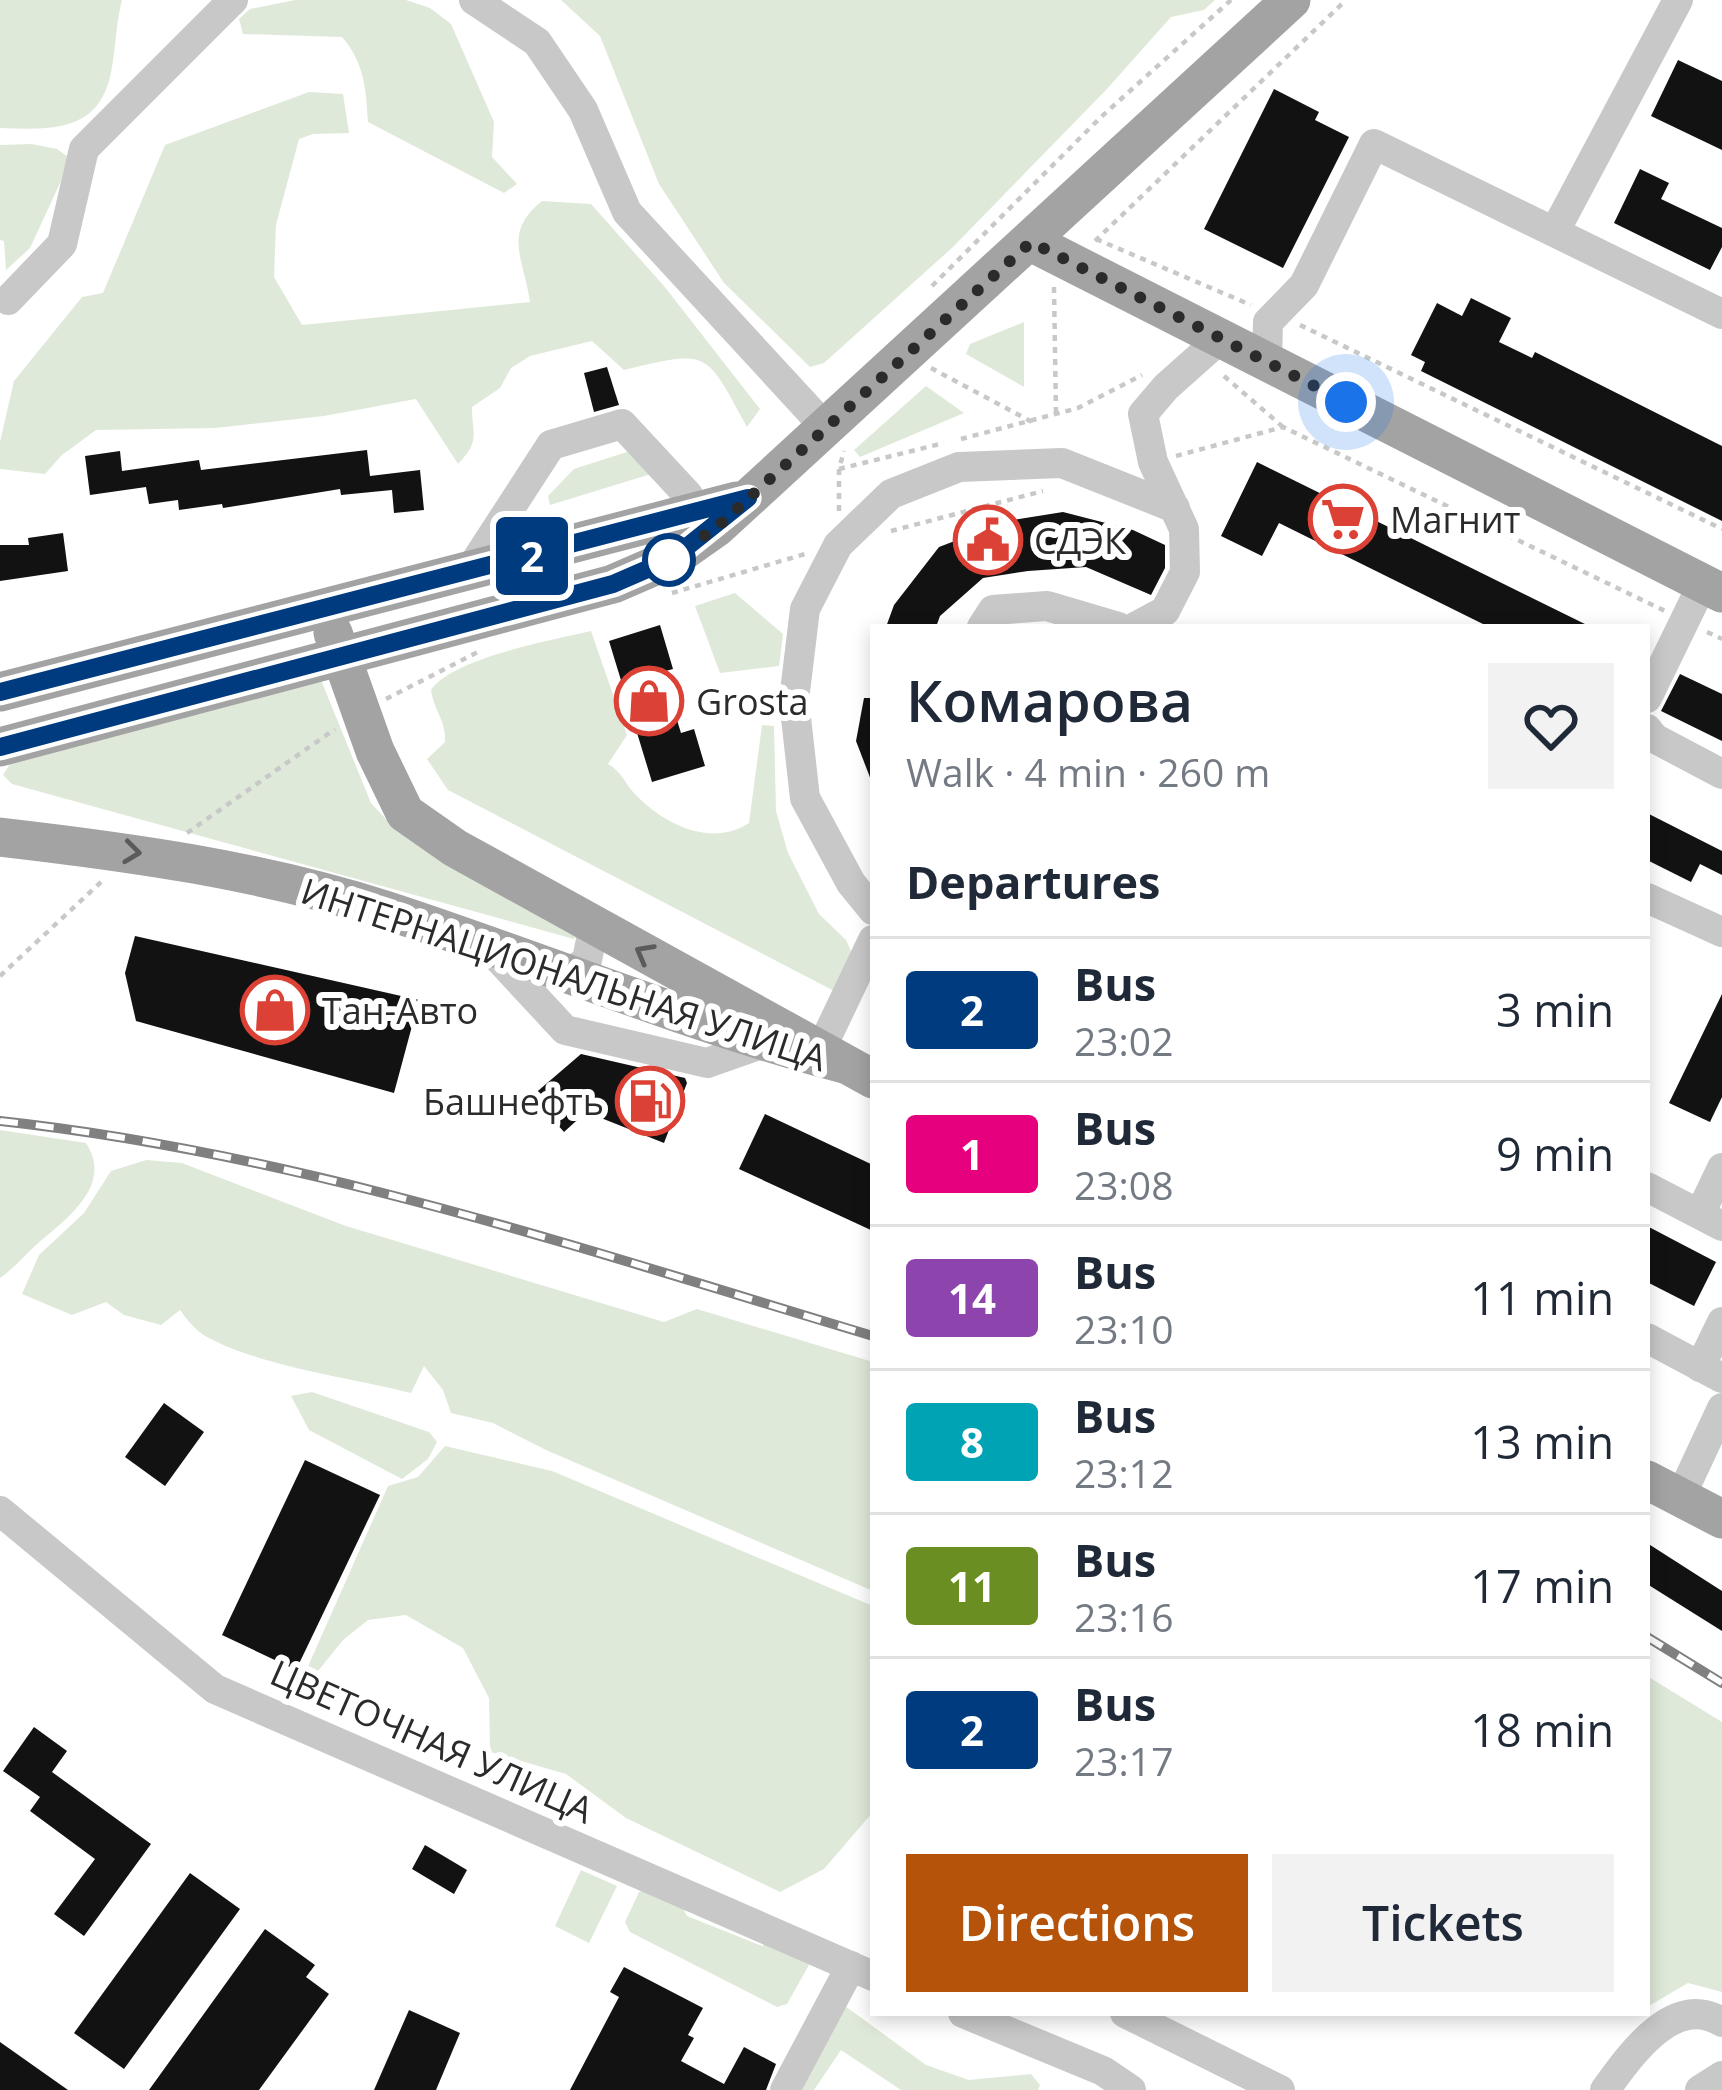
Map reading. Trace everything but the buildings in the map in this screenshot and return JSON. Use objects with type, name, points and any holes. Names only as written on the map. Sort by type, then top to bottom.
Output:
[{"type":"main road","points":[[0,747],[613,584],[673,558],[826,428],[1291,0]]},
{"type":"main road","points":[[1031,242],[1713,588]]},
{"type":"main road","points":[[0,692],[748,498]]},
{"type":"main road","name":"ИНТЕРНАЦИОНАЛЬНАЯ УЛИЦА","points":[[326,610],[361,712],[405,813],[455,848],[846,1064]]},
{"type":"main road","name":"ИНТЕРНАЦИОНАЛЬНАЯ УЛИЦА","points":[[5,831],[169,856],[381,909],[764,1043],[846,1064]]},
{"type":"main road","points":[[1664,1489],[1722,1519]]},
{"type":"street","points":[[8,300],[62,244],[84,149],[232,0]]},
{"type":"street","points":[[474,0],[537,42],[583,110],[627,212],[826,428]]},
{"type":"street","points":[[1556,231],[1678,0]]},
{"type":"street","points":[[1267,362],[1268,322],[1304,285],[1374,144],[1722,314]]},
{"type":"street","points":[[1141,624],[1165,611],[1185,572],[1184,529],[1153,463],[1143,414],[1222,338]]},
{"type":"street","points":[[468,573],[551,445],[622,424],[688,495]]},
{"type":"street","points":[[870,906],[851,883],[805,798],[794,700],[805,609],[838,545],[891,494],[959,467],[1062,463],[1175,508]]},
{"type":"street","points":[[1650,692],[1685,621],[1713,588]]},
{"type":"street","points":[[984,624],[993,610],[1047,606],[1108,624]]},
{"type":"street","points":[[1650,740],[1722,774]]},
{"type":"street","points":[[1650,899],[1722,932]]},
{"type":"street","points":[[568,974],[587,960],[594,925]]},
{"type":"street","points":[[487,946],[565,1030],[706,1063],[764,1043]]},
{"type":"street","points":[[846,1064],[870,954]]},
{"type":"street","points":[[1650,1189],[1711,1220],[1722,1168]]},
{"type":"street","points":[[1650,1340],[1711,1373],[1722,1322]]},
{"type":"street","points":[[1664,1489],[1722,1408]]},
{"type":"street","name":"ЦВЕТОЧНАЯ УЛИЦА","points":[[0,1511],[214,1689],[862,1971]]},
{"type":"street","points":[[784,2090],[862,1971]]},
{"type":"street","points":[[970,2016],[1103,2071],[1132,2090]]},
{"type":"street","points":[[1131,2016],[1280,2090]]},
{"type":"street","points":[[1605,2090],[1638,2045],[1673,2018],[1713,2016],[1722,2022]]},
{"type":"street","points":[[1700,2090],[1722,2076]]},
{"type":"path","points":[[1031,187],[1231,0]]},
{"type":"path","points":[[1097,239],[1242,303],[1276,313],[1722,529]]},
{"type":"path","points":[[1054,284],[1056,415]]},
{"type":"path","points":[[931,368],[1032,422]]},
{"type":"path","points":[[839,469],[1078,408],[1153,369]]},
{"type":"path","points":[[1153,463],[1283,428],[1722,639]]},
{"type":"path","points":[[881,534],[1054,488]]},
{"type":"path","points":[[661,596],[838,545]]},
{"type":"path","points":[[169,856],[188,832],[361,712],[485,649]]},
{"type":"path","points":[[0,976],[103,880]]},
{"type":"green space","points":[[0,0],[122,0],[107,88],[86,115],[57,127],[0,128]]},
{"type":"green space","points":[[295,0],[406,0],[430,8],[451,24],[494,122],[492,157],[517,184],[504,193],[368,122],[359,66],[342,37],[243,34],[239,19],[250,9]]},
{"type":"green space","points":[[561,0],[1215,0],[1204,10],[1171,17],[953,247],[824,363],[810,367],[724,283],[659,184],[600,36]]},
{"type":"green space","points":[[309,92],[343,94],[349,133],[299,139],[276,225],[274,277],[302,325],[530,302],[519,247],[522,224],[542,201],[591,204],[664,286],[760,409],[747,427],[713,370],[702,362],[674,359],[624,370],[592,341],[530,356],[511,368],[500,388],[472,407],[473,443],[458,464],[416,399],[324,416],[215,428],[96,430],[45,474],[0,469],[0,442],[14,381],[82,297],[103,293],[165,145]]},
{"type":"green space","points":[[0,145],[57,149],[68,157],[30,248],[6,270],[4,241],[0,240]]},
{"type":"green space","points":[[1024,322],[1024,387],[966,354],[970,344]]},
{"type":"green space","points":[[926,386],[964,413],[860,457],[854,450]]},
{"type":"green space","points":[[633,450],[651,474],[550,505],[548,496],[574,469]]},
{"type":"green space","points":[[735,593],[783,634],[779,666],[720,673],[695,606]]},
{"type":"green space","points":[[591,631],[627,735],[608,764],[646,804],[673,823],[719,833],[749,823],[762,725],[774,726],[776,811],[788,853],[819,914],[851,951],[852,967],[840,994],[448,790],[427,759],[445,742],[431,690],[481,660]]},
{"type":"green space","points":[[321,680],[371,803],[395,829],[578,936],[574,939],[12,784],[3,775],[10,764]]},
{"type":"green space","points":[[0,1130],[86,1143],[94,1173],[72,1213],[0,1278]]},
{"type":"green space","points":[[146,1160],[182,1163],[346,1226],[664,1322],[697,1309],[870,1361],[870,1590],[493,1423],[451,1413],[443,1390],[424,1366],[411,1393],[253,1356],[207,1337],[180,1310],[161,1325],[124,1315],[106,1302],[72,1315],[22,1294],[39,1255],[84,1213],[111,1171]]},
{"type":"green space","points":[[312,1392],[429,1432],[437,1442],[428,1459],[402,1479],[309,1430],[291,1396]]},
{"type":"green space","points":[[445,1446],[552,1471],[870,1605],[870,1815],[824,1869],[780,1892],[626,1818],[566,1774],[490,1752],[489,1698],[463,1648],[406,1615],[368,1620],[343,1640],[314,1676],[306,1671],[388,1486],[418,1477]]},
{"type":"green space","points":[[1650,1678],[1722,1722],[1722,1992],[1688,1983],[1650,2005]]},
{"type":"green space","points":[[581,1870],[617,1886],[589,1943],[555,1926]]},
{"type":"green space","points":[[644,1890],[682,1906],[687,1916],[762,1946],[774,1940],[804,1956],[809,1965],[787,2004],[777,2007],[630,1932],[625,1922]]},
{"type":"green space","points":[[845,2006],[926,2065],[969,2080],[1031,2074],[1040,2085],[1038,2090],[901,2090],[841,2050],[814,2090],[799,2090]]},
{"type":"railway","points":[[0,1121],[112,1136],[332,1180],[870,1335]]},
{"type":"railway","points":[[1650,1639],[1722,1683]]},
{"type":"bus line","name":"2","points":[[0,692],[748,498],[673,558],[613,584],[0,747]]},
{"type":"place","name":"Магнит","points":[[1343,519]]},
{"type":"place","name":"СДЭК","points":[[988,540]]},
{"type":"place","name":"Grosta","points":[[649,701]]},
{"type":"place","name":"Тан-Авто","points":[[275,1010]]},
{"type":"place","name":"Башнефть","points":[[650,1101]]},
{"type":"route","points":[[669,560],[717,527],[1031,242],[1346,402]]}]
